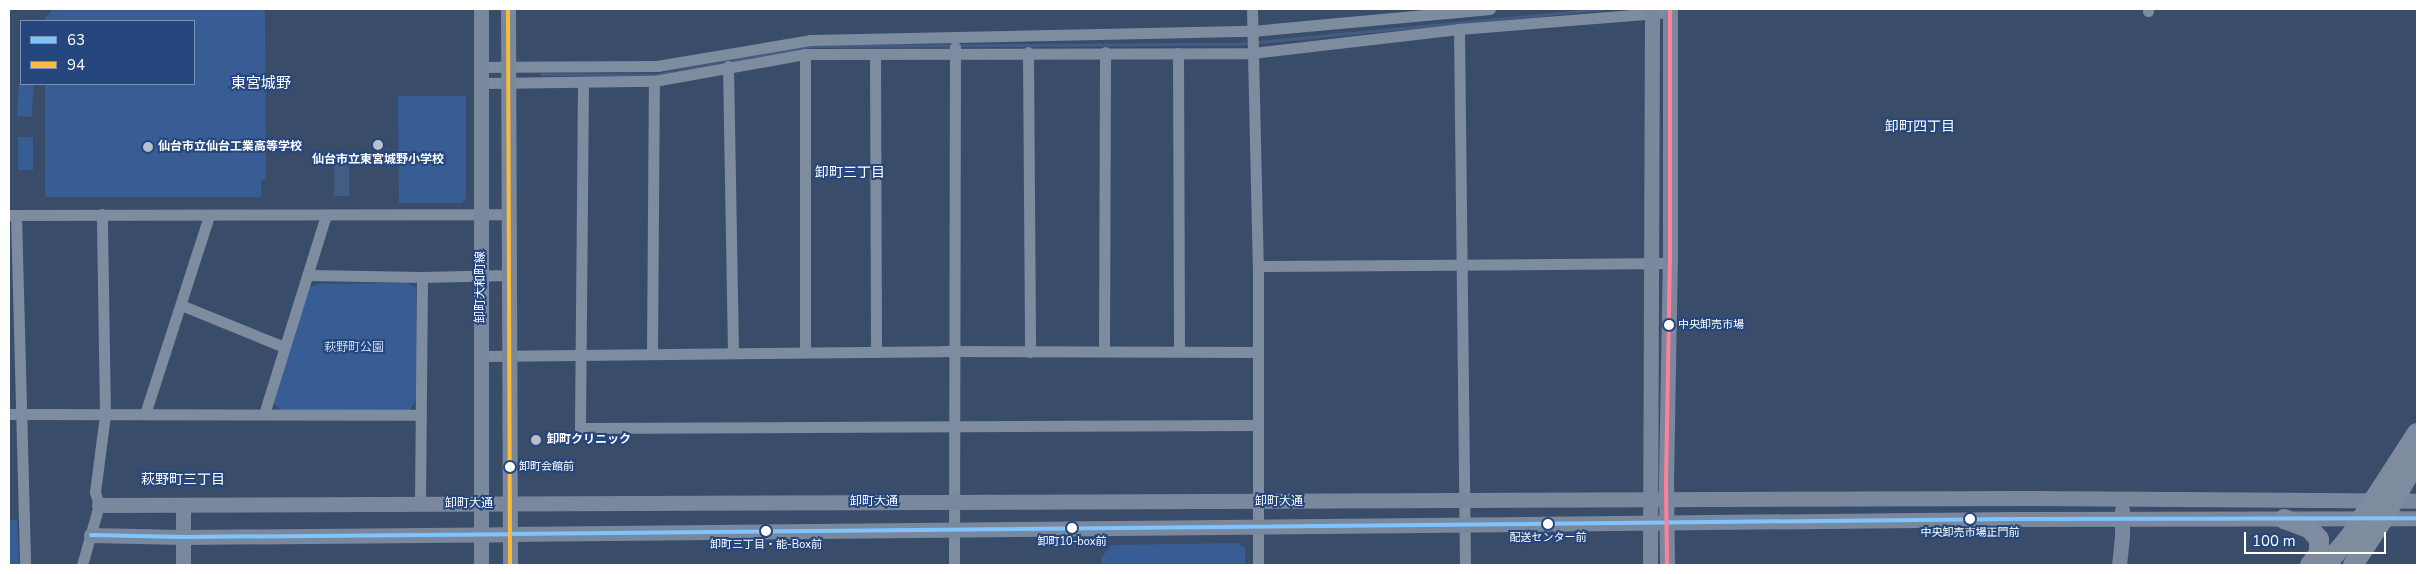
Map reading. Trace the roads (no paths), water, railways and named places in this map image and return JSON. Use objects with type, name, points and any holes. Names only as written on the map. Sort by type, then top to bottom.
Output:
[{"type":"highway","points":[[2326,565],[2362,519],[2417,433]]},
{"type":"highway","points":[[2399,505],[2417,460]]},
{"type":"highway","points":[[2353,565],[2417,481]]},
{"type":"highway","points":[[2284,519],[2309,528],[2319,539],[2319,553],[2310,565]]},
{"type":"street","name":"卸町大和町線","points":[[481,9],[481,565]]},
{"type":"street","points":[[508,9],[510,565]]},
{"type":"street","points":[[1252,9],[1258,266],[1258,565]]},
{"type":"street","points":[[480,67],[657,66],[810,40],[1252,33],[1490,9]]},
{"type":"street","points":[[480,84],[654,81],[728,66],[805,54],[1178,53],[1252,50],[1459,29],[1670,11],[1667,565]]},
{"type":"street","points":[[1650,565],[1652,12]]},
{"type":"street","points":[[1459,29],[1465,565]]},
{"type":"street","points":[[954,565],[955,37]]},
{"type":"street","points":[[1028,52],[1030,352]]},
{"type":"street","points":[[1104,352],[1105,52]]},
{"type":"street","points":[[1178,53],[1179,352]]},
{"type":"street","points":[[805,54],[805,352]]},
{"type":"street","points":[[876,55],[876,352]]},
{"type":"street","points":[[728,66],[733,353]]},
{"type":"street","points":[[652,354],[654,81]]},
{"type":"street","points":[[583,82],[580,428],[1257,425]]},
{"type":"street","points":[[82,565],[99,505],[96,492],[105,414],[102,214]]},
{"type":"street","points":[[25,565],[22,414],[13,215],[508,214]]},
{"type":"street","points":[[264,414],[326,215]]},
{"type":"street","points":[[145,414],[182,306],[209,216]]},
{"type":"street","points":[[1258,266],[1670,263]]},
{"type":"street","points":[[308,276],[509,276]]},
{"type":"street","points":[[420,504],[422,277]]},
{"type":"street","points":[[182,306],[284,347]]},
{"type":"street","points":[[481,356],[954,351],[1258,352]]},
{"type":"street","points":[[9,414],[421,415]]},
{"type":"street","points":[[2119,565],[2122,499]]},
{"type":"street","name":"卸町大通","points":[[99,505],[2122,499],[2373,501],[2399,505]]},
{"type":"street","points":[[91,535],[183,537],[2038,519],[2362,519],[2399,505],[2417,518]]},
{"type":"street","points":[[183,506],[183,565]]},
{"type":"waterway","points":[[542,74],[655,75],[812,46],[1237,44],[1602,9]]},
{"type":"place","name":"仙台市立東宮城野小学校","points":[[378,145]]},
{"type":"place","name":"仙台市立仙台工業高等学校","points":[[148,147]]},
{"type":"place","name":"中央卸売市場","points":[[1669,325]]},
{"type":"place","name":"卸町クリニック","points":[[536,440]]},
{"type":"place","name":"卸町会館前","points":[[510,467]]},
{"type":"place","name":"中央卸売市場正門前","points":[[1970,519]]},
{"type":"place","name":"配送センター前","points":[[1548,524]]},
{"type":"place","name":"卸町10-box前","points":[[1072,528]]},
{"type":"place","name":"卸町三丁目・能-Box前","points":[[766,531]]},
{"type":"district","name":"東宮城野","points":[[261,84]]},
{"type":"district","name":"卸町四丁目","points":[[1920,127]]},
{"type":"district","name":"卸町三丁目","points":[[850,173]]},
{"type":"district","name":"萩野町三丁目","points":[[183,480]]},
{"type":"park label","name":"萩野町公園","points":[[354,348]]}]
